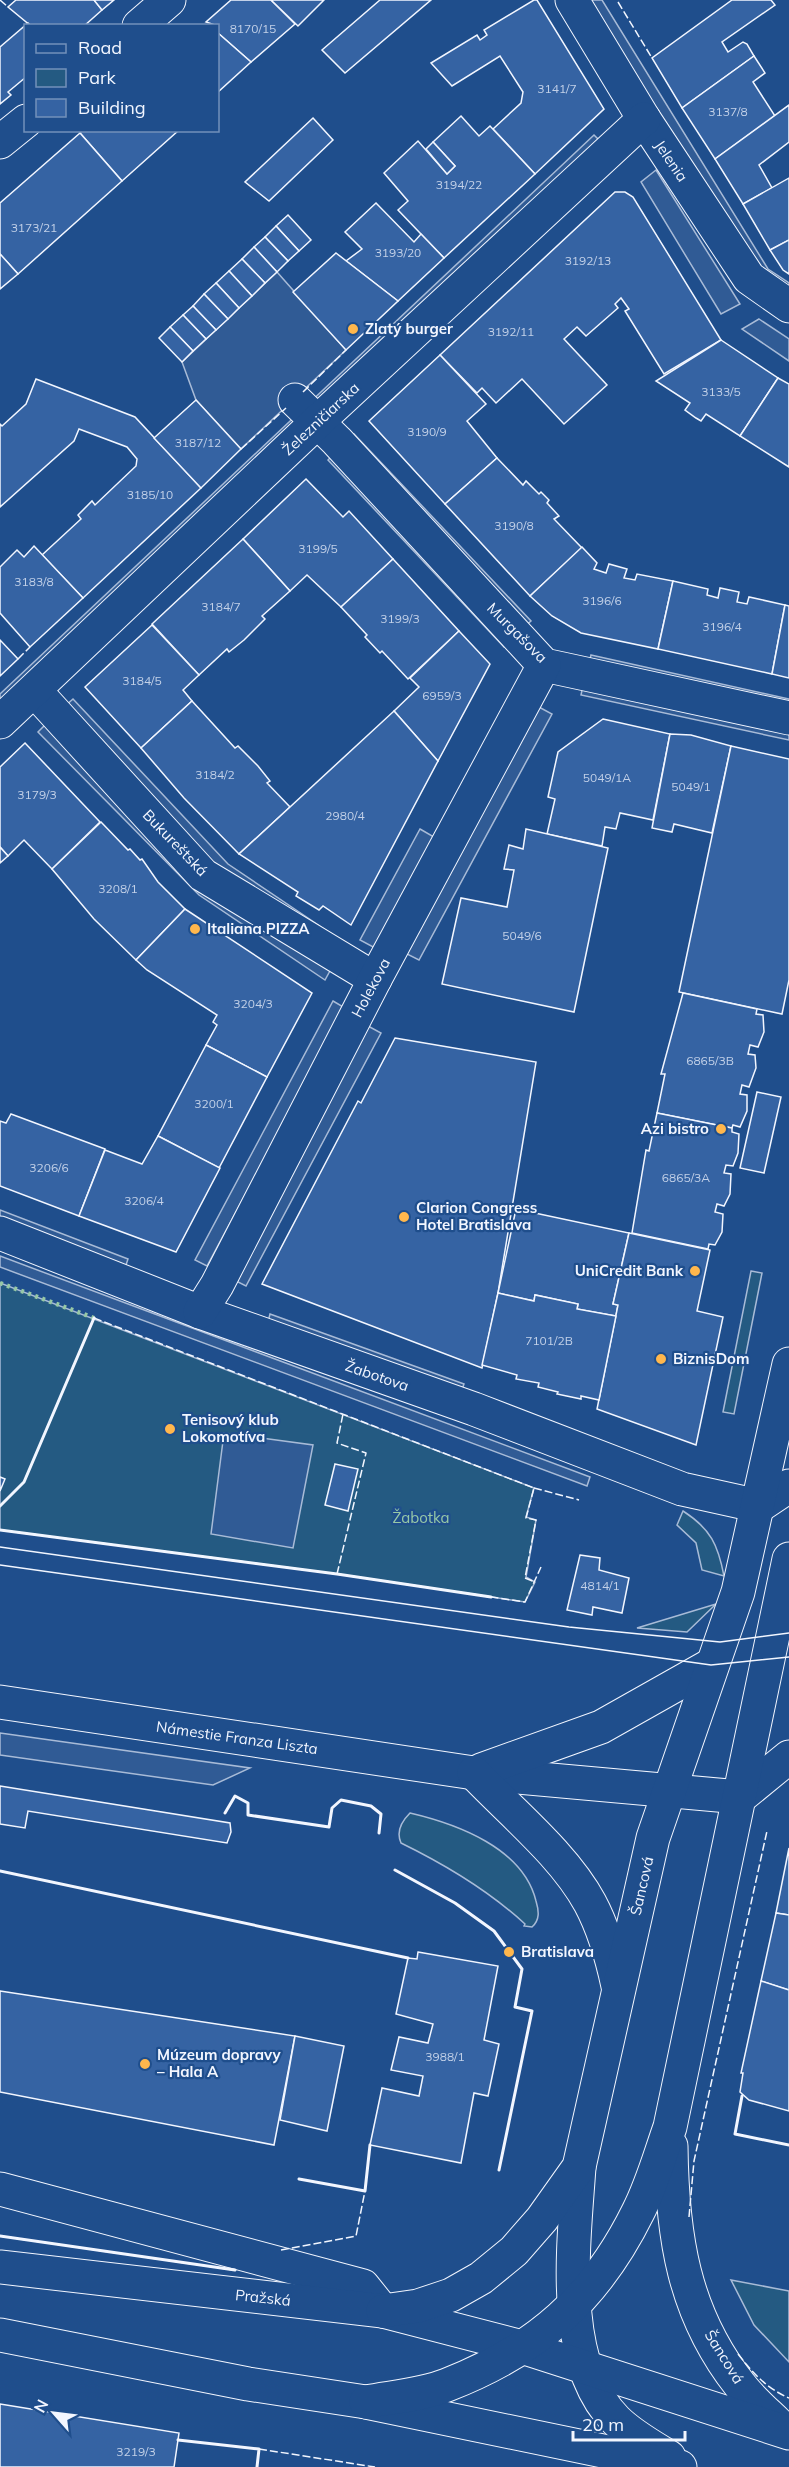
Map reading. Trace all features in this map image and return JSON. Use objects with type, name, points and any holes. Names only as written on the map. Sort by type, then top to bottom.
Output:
[{"type":"street","points":[[141,24],[169,0]]},
{"type":"street","name":"Jelenia","points":[[572,0],[644,119],[749,278],[789,306]]},
{"type":"street","name":"Železničiarska","points":[[0,722],[35,691],[306,411],[644,119]]},
{"type":"street","points":[[0,142],[24,123]]},
{"type":"street","name":"Murgašova","points":[[306,411],[544,665],[789,718]]},
{"type":"street","name":"Holekova","points":[[200,1312],[375,979],[544,665]]},
{"type":"street","name":"Bukureštská","points":[[35,691],[203,875],[375,979]]},
{"type":"street","name":"Žabotova","points":[[0,1233],[200,1312],[474,1409],[682,1489],[759,1506]]},
{"type":"street","name":"Šancová","points":[[383,2312],[418,2306],[451,2295],[481,2278],[514,2251],[542,2219],[579,2167],[653,1838],[738,1592],[789,1364]]},
{"type":"street","points":[[759,1506],[789,1486]]},
{"type":"street","name":"Šancová","points":[[522,2347],[544,2334],[574,2305],[598,2277],[639,2210],[670,2127],[789,1559]]},
{"type":"street","name":"Námestie Franza Liszta","points":[[474,1773],[601,1727],[711,1665]]},
{"type":"street","name":"Námestie Franza Liszta","points":[[0,1702],[474,1773],[740,1797]]},
{"type":"street","points":[[740,1797],[789,1757]]},
{"type":"street","points":[[474,1773],[564,1865],[580,1887],[599,1921],[618,1986]]},
{"type":"street","name":"Šancová","points":[[670,2127],[672,2207],[682,2266],[695,2307],[716,2351],[741,2387],[787,2433]]},
{"type":"street","points":[[579,2167],[574,2241],[574,2305],[584,2367],[599,2396],[616,2420],[685,2467]]},
{"type":"street","points":[[0,2189],[363,2286],[383,2312]]},
{"type":"street","name":"Pražská","points":[[0,2267],[383,2312],[522,2347],[787,2433]]},
{"type":"street","points":[[0,2335],[249,2384],[366,2402],[680,2467]]},
{"type":"street","points":[[366,2402],[445,2386],[522,2347]]},
{"type":"green space","points":[[751,1271],[762,1273],[734,1414],[723,1412]]},
{"type":"green space","name":"Tenisový klub Lokomotíva","points":[[0,1283],[534,1488],[526,1517],[536,1520],[526,1577],[535,1582],[525,1602],[337,1574],[0,1530]]},
{"type":"green space","points":[[683,1511],[707,1531],[716,1547],[724,1576],[702,1570],[696,1543],[677,1525]]},
{"type":"green space","points":[[716,1604],[687,1632],[637,1628]]},
{"type":"green space","points":[[410,1813],[467,1832],[503,1853],[529,1882],[538,1908],[538,1918],[535,1924],[532,1927],[524,1926],[525,1924],[481,1889],[450,1869],[401,1843],[399,1835],[401,1827]]},
{"type":"green space","points":[[731,2280],[789,2291],[789,2362],[754,2325]]},
{"type":"shaded area","points":[[588,0],[602,0],[768,269],[789,283],[789,297],[760,277]]},
{"type":"shaded area","points":[[594,135],[600,141],[0,706],[0,694]]},
{"type":"shaded area","points":[[656,170],[740,304],[721,314],[641,182]]},
{"type":"shaded area","points":[[277,272],[346,350],[241,449],[196,400],[182,362]]},
{"type":"shaded area","points":[[759,319],[789,339],[789,361],[742,329]]},
{"type":"shaded area","points":[[354,434],[531,621],[523,628],[347,441]]},
{"type":"shaded area","points":[[334,454],[511,641],[504,647],[328,460]]},
{"type":"shaded area","points":[[591,655],[789,699],[789,711],[588,667]]},
{"type":"shaded area","points":[[584,681],[789,726],[789,740],[581,695]]},
{"type":"shaded area","points":[[73,699],[228,864],[345,943],[221,872],[64,707]]},
{"type":"shaded area","points":[[537,706],[552,714],[419,960],[405,953]]},
{"type":"shaded area","points":[[48,722],[331,969],[325,980],[199,895],[38,732]]},
{"type":"shaded area","points":[[420,829],[434,837],[375,948],[360,940]]},
{"type":"shaded area","points":[[333,1001],[345,1008],[207,1266],[195,1260]]},
{"type":"shaded area","points":[[368,1026],[381,1033],[246,1286],[232,1279]]},
{"type":"shaded area","points":[[0,1210],[128,1259],[124,1271],[0,1221]]},
{"type":"shaded area","points":[[0,1256],[590,1477],[587,1486],[0,1267]]},
{"type":"shaded area","points":[[270,1314],[464,1384],[460,1395],[267,1326]]},
{"type":"shaded area","points":[[224,1433],[313,1445],[293,1548],[211,1534]]},
{"type":"shaded area","points":[[0,1733],[250,1768],[213,1785],[0,1755]]},
{"type":"building","points":[[16,0],[94,0],[102,10],[86,24],[29,24],[8,7]]},
{"type":"building","points":[[94,0],[114,0],[102,10]]},
{"type":"building","points":[[231,0],[271,0],[295,24],[251,62],[219,34],[219,24],[206,22]]},
{"type":"building","points":[[271,0],[324,0],[298,26]]},
{"type":"building","points":[[380,0],[431,0],[345,73],[322,50]]},
{"type":"building","points":[[537,0],[604,109],[535,174],[493,129],[521,103],[523,92],[500,56],[452,86],[431,63],[477,35],[480,40],[487,35],[484,30]]},
{"type":"building","points":[[732,0],[771,0],[775,5],[722,42],[728,52],[743,42],[747,44],[754,56],[682,108],[652,58]]},
{"type":"building","points":[[24,26],[24,79],[8,92],[11,95],[0,104],[0,47]]},
{"type":"building","points":[[219,34],[251,62],[219,91]]},
{"type":"building","points":[[754,56],[765,73],[753,82],[775,116],[715,159],[682,108]]},
{"type":"building","points":[[789,105],[789,142],[759,165],[772,188],[743,204],[715,159]]},
{"type":"building","points":[[461,116],[479,136],[490,126],[535,174],[444,258],[398,210],[408,201],[384,173],[418,141],[447,174],[455,166],[433,142]]},
{"type":"building","points":[[313,118],[333,140],[269,201],[245,182]]},
{"type":"building","points":[[81,132],[177,132],[122,181]]},
{"type":"building","points":[[80,133],[122,181],[18,274],[0,254],[0,203]]},
{"type":"building","points":[[433,142],[455,166],[447,174],[426,149]]},
{"type":"building","points":[[789,178],[789,240],[770,250],[743,204]]},
{"type":"building","points":[[615,192],[625,192],[633,197],[721,340],[664,374],[625,311],[629,309],[621,298],[615,304],[618,308],[586,336],[577,327],[564,339],[607,385],[564,424],[522,379],[496,403],[482,388],[477,393],[440,355]]},
{"type":"building","points":[[376,203],[414,242],[421,234],[444,258],[398,301],[346,261],[362,249],[345,232]]},
{"type":"building","points":[[288,215],[311,240],[299,251],[276,226]]},
{"type":"building","points":[[276,226],[299,251],[288,261],[265,237]]},
{"type":"building","points":[[265,237],[288,261],[277,272],[254,247]]},
{"type":"building","points":[[789,240],[789,274],[783,270],[770,250]]},
{"type":"building","points":[[254,247],[277,272],[265,283],[242,259]]},
{"type":"building","points":[[336,253],[398,301],[346,350],[293,292]]},
{"type":"building","points":[[0,254],[18,274],[0,289]]},
{"type":"building","points":[[242,259],[265,283],[252,296],[229,271]]},
{"type":"building","points":[[229,271],[252,296],[239,308],[216,283]]},
{"type":"building","points":[[216,283],[239,308],[228,319],[204,294]]},
{"type":"building","points":[[204,294],[228,319],[216,330],[193,306]]},
{"type":"building","points":[[193,306],[216,330],[206,339],[183,315]]},
{"type":"building","points":[[183,315],[206,339],[193,351],[170,327]]},
{"type":"building","points":[[170,327],[193,351],[182,362],[159,338]]},
{"type":"building","points":[[721,340],[778,378],[740,436],[706,414],[701,421],[696,418],[685,410],[690,403],[656,381]]},
{"type":"building","points":[[440,355],[486,404],[467,421],[497,458],[445,504],[369,421]]},
{"type":"building","points":[[778,378],[789,384],[789,467],[740,436]]},
{"type":"building","points":[[36,379],[135,417],[201,488],[83,598],[42,555],[81,519],[78,515],[92,501],[95,505],[136,466],[137,459],[127,447],[79,429],[74,441],[0,507],[0,424],[2,426],[26,404]]},
{"type":"building","points":[[196,400],[241,449],[201,488],[154,438]]},
{"type":"building","points":[[497,458],[523,485],[526,481],[549,500],[547,503],[559,516],[554,519],[582,548],[530,596],[445,504]]},
{"type":"building","points":[[306,479],[343,517],[349,511],[393,559],[341,607],[307,575],[290,591],[243,539]]},
{"type":"building","points":[[243,539],[290,591],[262,616],[265,619],[244,640],[229,652],[227,649],[199,675],[152,624]]},
{"type":"building","points":[[34,546],[83,598],[30,647],[0,613],[0,567],[17,550],[24,557]]},
{"type":"building","points":[[582,547],[597,563],[594,569],[606,573],[609,564],[627,569],[624,578],[635,580],[637,574],[673,581],[658,649],[581,633],[552,616],[530,596]]},
{"type":"building","points":[[393,559],[459,631],[408,679],[382,651],[380,653],[365,637],[367,635],[341,607]]},
{"type":"building","points":[[673,581],[708,589],[707,595],[718,598],[720,588],[739,592],[737,602],[747,604],[749,597],[785,605],[772,674],[658,649]]},
{"type":"building","points":[[785,605],[789,606],[789,678],[772,674]]},
{"type":"building","points":[[152,625],[199,675],[183,690],[192,701],[141,748],[85,687]]},
{"type":"building","points":[[459,631],[490,664],[438,761],[394,711],[419,687],[410,678]]},
{"type":"building","points":[[0,640],[18,659],[0,676]]},
{"type":"building","points":[[192,701],[235,748],[238,746],[258,766],[270,781],[267,783],[290,807],[239,854],[184,798],[141,748]]},
{"type":"building","points":[[394,711],[438,761],[351,925],[323,906],[319,910],[296,896],[298,892],[239,854]]},
{"type":"building","points":[[603,719],[670,734],[653,820],[620,813],[616,829],[605,827],[602,846],[547,834],[555,799],[548,797],[558,752]]},
{"type":"building","points":[[670,734],[691,735],[731,746],[712,833],[674,824],[672,832],[652,828]]},
{"type":"building","points":[[25,743],[100,822],[52,869],[24,840],[8,856],[0,847],[0,767]]},
{"type":"building","points":[[731,746],[789,759],[789,980],[782,1014],[679,992]]},
{"type":"building","points":[[101,822],[128,850],[130,849],[140,860],[142,859],[158,882],[185,909],[136,960],[94,919],[52,869]]},
{"type":"building","points":[[526,829],[608,848],[574,1012],[442,984],[461,898],[507,907],[514,870],[504,869],[509,845],[523,849]]},
{"type":"building","points":[[0,847],[8,856],[0,863]]},
{"type":"building","points":[[185,909],[312,993],[267,1077],[206,1045],[217,1025],[213,1022],[217,1015],[147,970],[136,960]]},
{"type":"building","points":[[683,993],[757,1009],[756,1014],[763,1015],[764,1032],[758,1047],[750,1045],[748,1054],[755,1055],[756,1068],[749,1087],[742,1085],[740,1094],[747,1095],[747,1111],[740,1127],[733,1125],[732,1128],[657,1113],[665,1074],[661,1074]]},
{"type":"building","name":"Clarion Congress Hotel Bratislava","points":[[395,1038],[536,1062],[498,1293],[482,1368],[262,1284],[358,1101],[361,1103]]},
{"type":"building","points":[[206,1045],[267,1077],[219,1168],[158,1136]]},
{"type":"building","points":[[757,1092],[781,1097],[764,1173],[740,1168]]},
{"type":"building","points":[[657,1113],[732,1128],[732,1132],[739,1134],[738,1153],[733,1166],[726,1165],[724,1173],[731,1174],[730,1194],[724,1206],[717,1204],[715,1212],[723,1214],[722,1232],[715,1245],[709,1244],[708,1249],[632,1233],[646,1150],[649,1151]]},
{"type":"building","points":[[11,1114],[105,1149],[79,1216],[0,1186],[0,1121],[6,1123]]},
{"type":"building","points":[[158,1136],[220,1168],[176,1252],[79,1216],[105,1150],[142,1164]]},
{"type":"building","points":[[516,1209],[629,1233],[613,1304],[618,1305],[616,1316],[577,1309],[578,1304],[535,1295],[534,1301],[498,1293]]},
{"type":"building","name":"BiznisDom","points":[[629,1233],[710,1250],[697,1311],[723,1317],[696,1445],[597,1409],[618,1305],[613,1304]]},
{"type":"building","points":[[498,1293],[534,1301],[535,1295],[578,1304],[577,1309],[616,1316],[599,1400],[557,1394],[558,1392],[538,1387],[539,1383],[516,1379],[517,1375],[482,1365]]},
{"type":"building","points":[[335,1464],[358,1469],[348,1511],[325,1505]]},
{"type":"building","points":[[0,1477],[5,1479],[0,1491]]},
{"type":"building","points":[[580,1555],[600,1558],[599,1570],[629,1578],[622,1613],[593,1607],[592,1615],[567,1610]]},
{"type":"building","points":[[0,1786],[230,1823],[231,1832],[227,1843],[28,1811],[25,1828],[0,1824]]},
{"type":"building","points":[[789,1848],[789,1915],[776,1913]]},
{"type":"building","points":[[776,1913],[789,1915],[789,1990],[761,1981]]},
{"type":"building","points":[[418,1952],[498,1966],[484,2040],[499,2044],[488,2096],[474,2093],[461,2163],[370,2145],[382,2088],[419,2096],[423,2076],[391,2070],[399,2037],[428,2043],[433,2024],[396,2014],[408,1958],[417,1959]]},
{"type":"building","points":[[761,1981],[789,1990],[789,2111],[749,2100],[740,2092],[743,2073],[741,2073]]},
{"type":"building","name":"Múzeum dopravy – Hala A","points":[[0,1991],[295,2036],[274,2145],[0,2092]]},
{"type":"building","points":[[295,2036],[344,2046],[327,2131],[280,2120]]},
{"type":"building","points":[[0,2404],[179,2433],[174,2467],[0,2467]]},
{"type":"tram line","points":[[0,1547],[569,1627],[720,1642],[789,1633]]},
{"type":"tram line","points":[[0,1565],[711,1665],[789,1657]]},
{"type":"hedge","points":[[0,1283],[94,1318]]},
{"type":"fence","points":[[0,0],[8,7]]},
{"type":"fence","points":[[618,2],[652,58]]},
{"type":"fence","points":[[303,392],[346,350]]},
{"type":"fence","points":[[241,449],[286,408]]},
{"type":"fence","points":[[18,659],[30,647]]},
{"type":"fence","points":[[94,1318],[534,1488],[526,1518],[536,1520],[525,1578],[535,1582]]},
{"type":"fence","points":[[337,1574],[366,1453],[337,1443],[343,1414]]},
{"type":"fence","points":[[534,1488],[579,1500]]},
{"type":"fence","points":[[0,1530],[337,1574],[525,1602],[541,1567]]},
{"type":"fence","points":[[689,2217],[694,2161],[767,1831]]},
{"type":"fence","points":[[281,2250],[356,2236],[365,2191]]},
{"type":"fence","points":[[0,2236],[234,2270]]},
{"type":"fence","points":[[738,2354],[760,2379],[773,2390],[789,2398]]},
{"type":"fence","points":[[259,2449],[375,2467]]},
{"type":"wall","points":[[0,1506],[24,1482],[94,1318]]},
{"type":"wall","points":[[0,1530],[337,1574],[491,1597]]},
{"type":"wall","points":[[225,1813],[235,1796],[248,1803],[248,1815],[329,1827],[332,1808],[341,1800],[371,1806],[381,1814],[379,1833]]},
{"type":"wall","points":[[395,1870],[455,1903],[494,1931],[522,1969],[515,2007],[532,2011],[499,2170]]},
{"type":"wall","points":[[0,1871],[408,1958]]},
{"type":"wall","points":[[742,2096],[735,2134],[789,2145]]},
{"type":"wall","points":[[299,2179],[365,2191],[370,2145]]},
{"type":"wall","points":[[0,2236],[235,2270]]},
{"type":"wall","points":[[178,2440],[259,2449],[257,2467]]},
{"type":"place","name":"Zlatý burger","points":[[353,329]]},
{"type":"place","name":"Italiana PIZZA","points":[[195,929]]},
{"type":"place","name":"Azi bistro","points":[[721,1129]]},
{"type":"place","name":"Clarion Congress Hotel Bratislava","points":[[404,1217]]},
{"type":"place","name":"UniCredit Bank","points":[[695,1271]]},
{"type":"place","name":"BiznisDom","points":[[661,1359]]},
{"type":"place","name":"Tenisový klub Lokomotíva","points":[[170,1429]]},
{"type":"place","name":"Bratislava","points":[[509,1952]]},
{"type":"place","name":"Múzeum dopravy – Hala A","points":[[145,2064]]},
{"type":"park label","name":"Žabotka","points":[[421,1518]]}]
